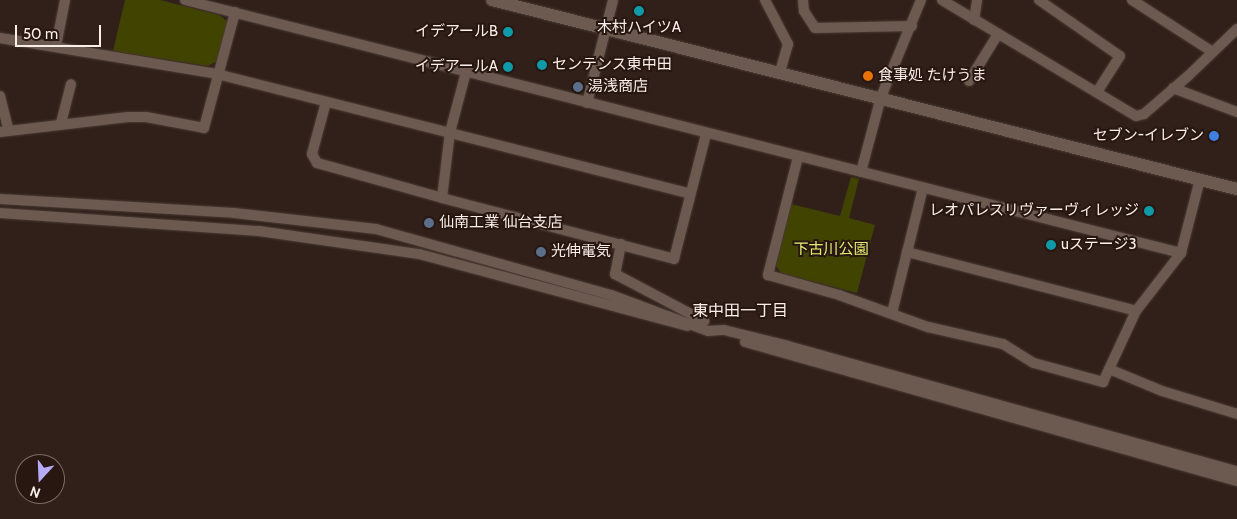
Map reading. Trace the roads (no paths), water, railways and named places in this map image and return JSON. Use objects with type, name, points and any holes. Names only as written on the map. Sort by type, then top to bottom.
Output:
[{"type":"street","points":[[56,46],[65,0]]},
{"type":"street","points":[[186,0],[706,134],[1181,253]]},
{"type":"street","points":[[492,0],[881,97],[1237,189]]},
{"type":"street","points":[[587,103],[613,0]]},
{"type":"street","points":[[765,0],[788,44],[780,72]]},
{"type":"street","points":[[804,0],[804,11],[815,28],[912,26]]},
{"type":"street","points":[[861,172],[881,97],[912,26],[921,0]]},
{"type":"street","points":[[942,0],[1136,116],[1144,114],[1237,29]]},
{"type":"street","points":[[974,20],[978,0]]},
{"type":"street","points":[[1039,0],[1120,56],[1096,92]]},
{"type":"street","points":[[1132,0],[1211,51]]},
{"type":"street","points":[[0,96],[4,130],[146,117],[204,128],[235,12]]},
{"type":"street","points":[[968,81],[998,34]]},
{"type":"street","points":[[0,38],[217,74],[690,194]]},
{"type":"street","points":[[442,198],[450,132],[466,72]]},
{"type":"street","points":[[61,124],[71,84]]},
{"type":"street","points":[[1173,88],[1237,112]]},
{"type":"street","points":[[326,102],[312,154],[317,163],[674,259],[706,134]]},
{"type":"street","points":[[798,157],[768,275],[928,326],[1003,344],[1034,363],[1102,382],[1110,369],[1136,311],[1181,253],[1200,179]]},
{"type":"street","points":[[892,313],[923,188]]},
{"type":"street","points":[[0,199],[234,213],[376,229],[611,295],[708,331],[724,330],[788,346],[1237,471]]},
{"type":"street","points":[[0,213],[278,233],[420,254],[708,331],[1237,481]]},
{"type":"street","points":[[621,244],[615,274],[706,322],[708,331]]},
{"type":"street","points":[[907,252],[1136,311]]},
{"type":"street","points":[[1110,369],[1162,391],[1237,414]]},
{"type":"place","name":"木村ハイツA","points":[[639,11]]},
{"type":"place","name":"イデアールB","points":[[508,32]]},
{"type":"place","name":"センテンス東中田","points":[[542,65]]},
{"type":"place","name":"イデアールA","points":[[508,67]]},
{"type":"place","name":"食事処 たけうま","points":[[868,76]]},
{"type":"place","name":"湯浅商店","points":[[578,87]]},
{"type":"place","name":"セブン-イレブン","points":[[1214,136]]},
{"type":"place","name":"レオパレスリヴァーヴィレッジ","points":[[1149,211]]},
{"type":"place","name":"仙南工業 仙台支店","points":[[429,223]]},
{"type":"place","name":"uステージ3","points":[[1051,245]]},
{"type":"place","name":"光伸電気","points":[[541,252]]},
{"type":"district","name":"東中田一丁目","points":[[740,311]]},
{"type":"park label","name":"下古川公園","points":[[831,250]]}]
